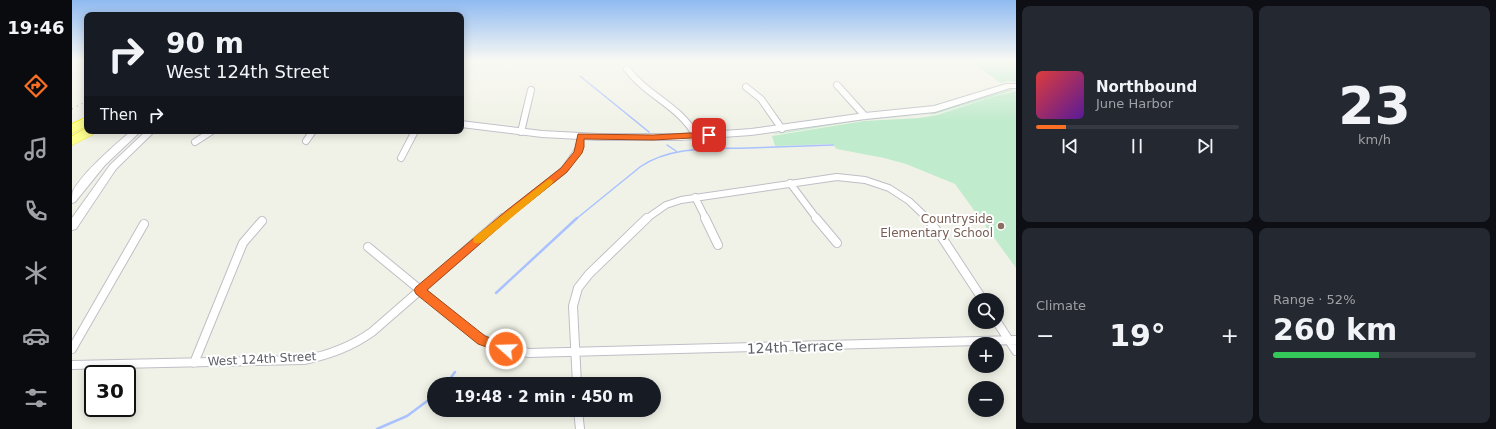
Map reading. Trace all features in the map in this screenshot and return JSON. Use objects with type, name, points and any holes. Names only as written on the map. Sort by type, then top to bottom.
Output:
[{"type":"highway","points":[[72,129],[84,123]]},
{"type":"highway","points":[[72,141],[85,134]]},
{"type":"street","points":[[636,80],[684,118],[696,136]]},
{"type":"street","points":[[837,85],[865,116]]},
{"type":"street","points":[[746,86],[761,99],[782,129]]},
{"type":"street","points":[[464,124],[521,132],[580,136],[653,138],[696,136],[782,129],[865,116],[935,109],[1010,86],[1016,86]]},
{"type":"street","points":[[521,132],[531,90]]},
{"type":"street","points":[[72,199],[86,179],[108,156],[134,134]]},
{"type":"street","points":[[72,226],[76,213],[113,167],[148,134]]},
{"type":"street","points":[[195,142],[208,134]]},
{"type":"street","points":[[306,141],[311,134]]},
{"type":"street","points":[[402,158],[414,134]]},
{"type":"street","name":"West 124th Street","points":[[72,365],[304,360],[328,356],[340,351],[362,340],[509,213],[564,170],[580,147],[580,136]]},
{"type":"street","points":[[577,377],[573,306],[578,288],[604,258],[656,211],[673,202],[695,197],[837,177],[855,178],[881,185],[917,206],[929,219],[977,293]]},
{"type":"street","points":[[790,183],[806,206],[837,243]]},
{"type":"street","points":[[695,197],[718,245]]},
{"type":"street","points":[[194,363],[243,244],[262,221]]},
{"type":"street","points":[[72,349],[144,224]]},
{"type":"street","name":"124th Terrace","points":[[368,247],[467,330],[482,340],[506,349],[529,353],[575,353],[1012,340]]},
{"type":"street","points":[[1003,329],[1012,340],[1016,351]]},
{"type":"street","points":[[579,417],[580,429]]},
{"type":"green space","points":[[997,80],[1016,80],[1016,82],[1007,81],[1001,83]]},
{"type":"green space","points":[[1011,89],[1014,90],[935,114],[927,115]]},
{"type":"green space","points":[[1016,91],[1016,268],[955,184],[906,164],[837,149],[832,144],[775,146],[772,136],[864,121],[919,118],[937,115],[992,97]]},
{"type":"green space","points":[[918,115],[863,120],[771,134],[870,118]]},
{"type":"waterway","points":[[585,80],[649,132]]},
{"type":"waterway","points":[[667,145],[676,151]]},
{"type":"waterway","points":[[576,219],[640,167],[664,155],[705,149],[833,145]]},
{"type":"waterway","points":[[496,293],[577,218]]},
{"type":"waterway","points":[[451,377],[455,372]]},
{"type":"waterway","points":[[377,429],[407,416],[427,401]]},
{"type":"railway","points":[[72,109],[84,103]]},
{"type":"slow traffic","points":[[477,240],[549,182]]},
{"type":"place","name":"Countryside Elementary School","points":[[1001,226]]},
{"type":"route","points":[[506,349],[482,340],[467,330],[419,290],[509,213],[564,170],[573,161],[580,147],[580,136],[653,138],[709,135]]}]
